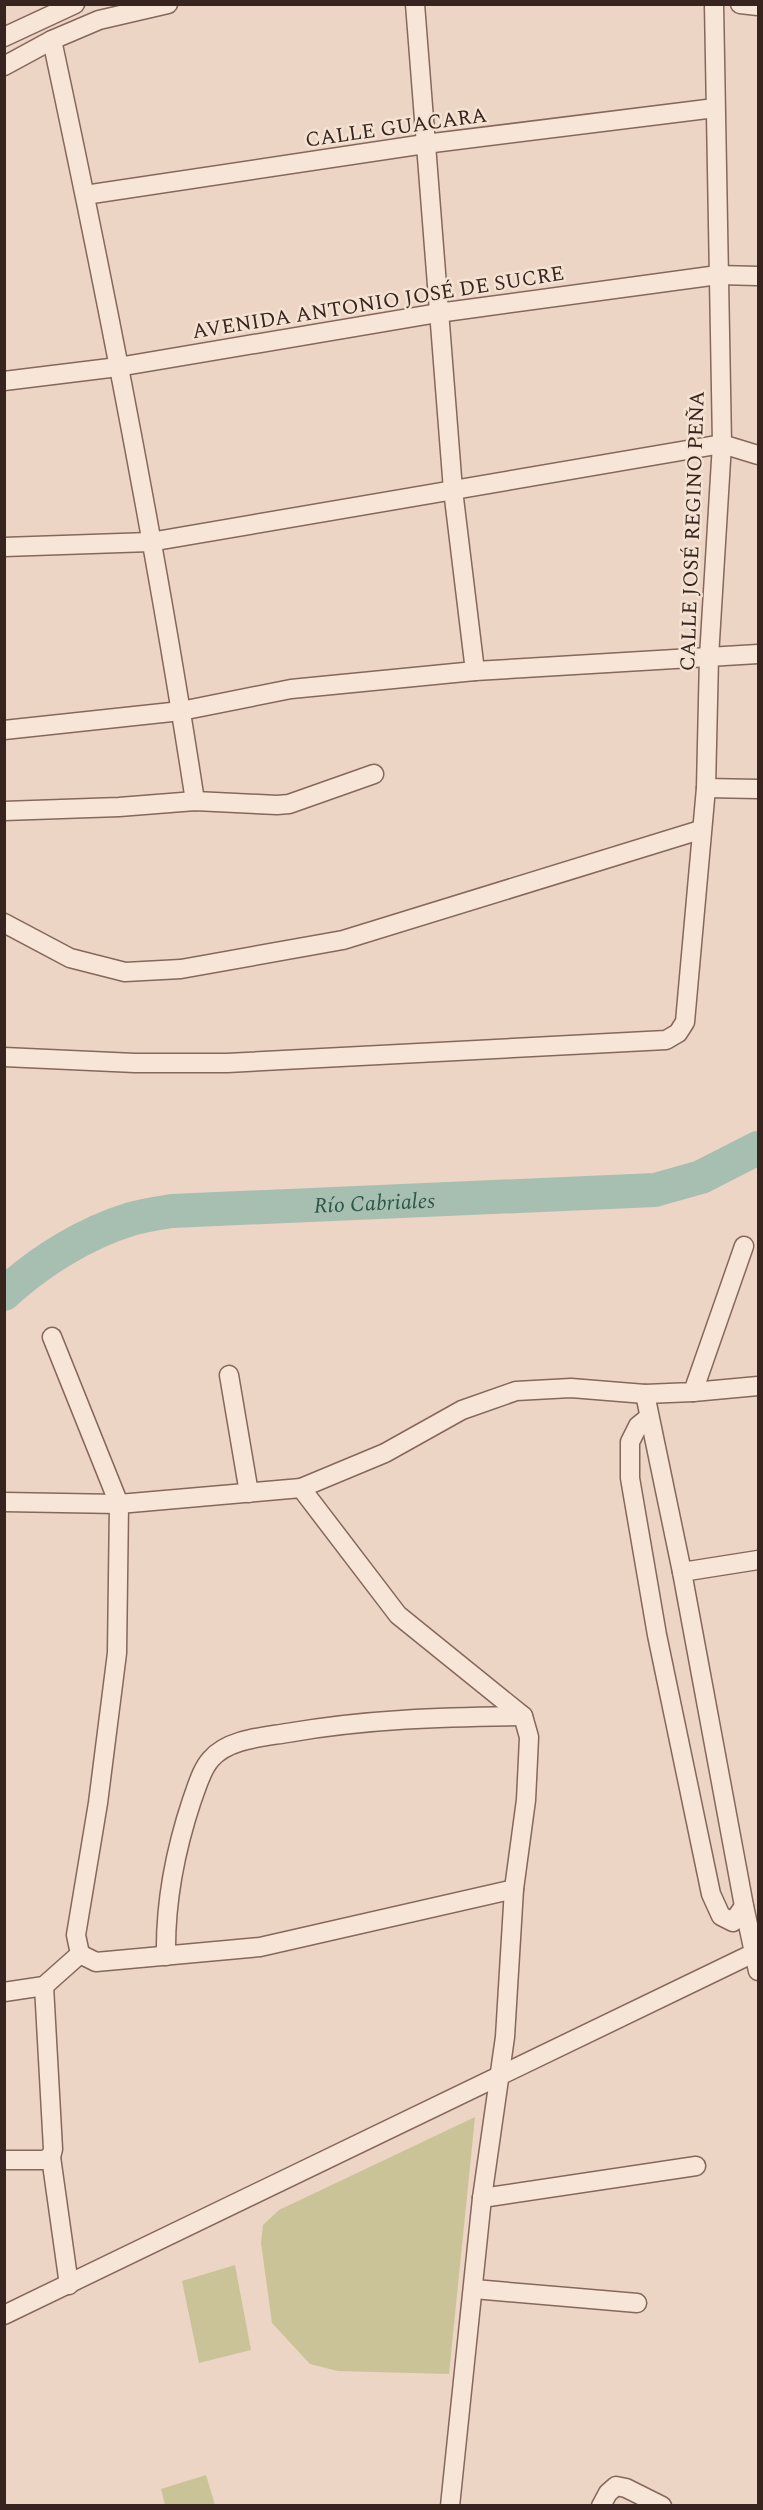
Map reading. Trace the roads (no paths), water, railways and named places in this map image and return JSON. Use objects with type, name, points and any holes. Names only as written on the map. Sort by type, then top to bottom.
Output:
[{"type":"street","points":[[4,37],[75,4]]},
{"type":"street","points":[[4,66],[52,40],[99,20],[168,4]]},
{"type":"street","points":[[415,4],[453,490],[475,671]]},
{"type":"street","name":"CALLE JOSÉ REGINO PEÑA","points":[[4,1057],[135,1063],[227,1063],[333,1058],[666,1040],[678,1033],[685,1023],[700,830],[706,788],[709,657],[722,444],[714,4]]},
{"type":"street","points":[[740,4],[759,6]]},
{"type":"street","points":[[52,40],[118,367],[181,711],[195,801]]},
{"type":"street","name":"CALLE GUACARA","points":[[85,195],[425,144],[715,108]]},
{"type":"street","name":"AVENIDA ANTONIO JOSÉ DE SUCRE","points":[[4,381],[118,367],[438,313],[718,275],[759,276]]},
{"type":"street","points":[[4,547],[150,542],[722,444],[759,455]]},
{"type":"street","points":[[4,729],[181,711],[291,689],[475,671],[759,654]]},
{"type":"street","points":[[4,811],[119,807],[195,801],[277,806],[374,774]]},
{"type":"street","points":[[706,788],[759,789]]},
{"type":"street","points":[[4,923],[70,958],[125,972],[181,969],[343,940],[700,830]]},
{"type":"street","points":[[693,1392],[744,1246]]},
{"type":"street","points":[[52,1337],[119,1504],[117,1653],[98,1803],[76,1935],[80,1954]]},
{"type":"street","points":[[229,1375],[249,1493]]},
{"type":"street","points":[[4,1502],[119,1504],[301,1488],[385,1453],[462,1410],[516,1390],[571,1388],[645,1394],[759,1386]]},
{"type":"street","points":[[645,1394],[682,1572],[744,1906],[757,1952],[759,1971]]},
{"type":"street","points":[[650,1417],[638,1426],[630,1442],[630,1478],[657,1635],[711,1894],[721,1916],[733,1922],[744,1906]]},
{"type":"street","points":[[301,1488],[398,1615],[523,1716],[529,1737],[526,1800],[514,1889],[501,2077],[482,2198],[450,2505]]},
{"type":"street","points":[[682,1572],[759,1560]]},
{"type":"street","points":[[166,1956],[165,1918],[180,1836],[200,1779],[210,1759],[225,1747],[265,1737],[339,1724],[423,1717],[523,1716]]},
{"type":"street","points":[[80,1954],[96,1962],[260,1947],[514,1889]]},
{"type":"street","points":[[4,2315],[757,1952]]},
{"type":"street","points":[[4,1992],[44,1986],[80,1954]]},
{"type":"street","points":[[44,1986],[53,2149],[51,2157],[69,2284]]},
{"type":"street","points":[[4,2160],[44,2160],[51,2157]]},
{"type":"street","points":[[482,2198],[696,2166]]},
{"type":"street","points":[[474,2289],[637,2302]]},
{"type":"street","points":[[600,2505],[616,2486],[626,2488],[662,2505]]},
{"type":"waterway","name":"Río Cabriales","points":[[4,1294],[48,1259],[80,1240],[114,1225],[146,1215],[172,1211],[655,1190],[701,1177],[758,1148]]}]
